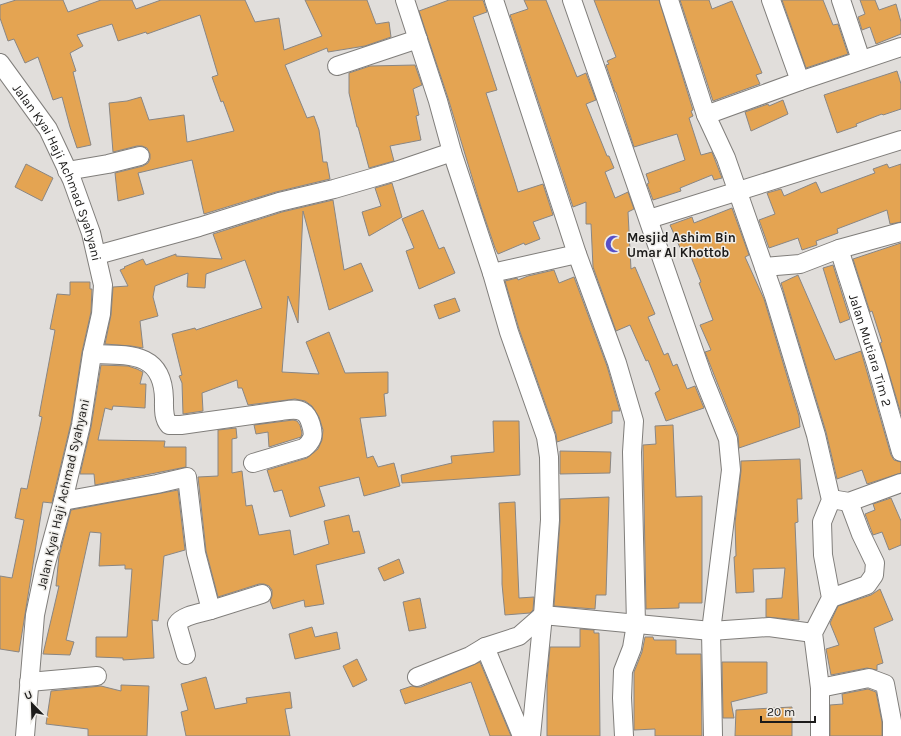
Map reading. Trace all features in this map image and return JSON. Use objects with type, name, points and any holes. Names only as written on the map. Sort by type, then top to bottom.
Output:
[{"type":"street","points":[[405,0],[438,101],[452,152],[492,273],[509,332],[546,437],[550,457],[550,520],[543,615],[531,736]]},
{"type":"street","points":[[494,0],[577,254],[617,364],[634,421],[632,452],[636,624],[632,648],[623,671],[622,698],[624,736]]},
{"type":"street","points":[[572,0],[703,377],[728,439],[731,470],[711,631],[713,736]]},
{"type":"street","points":[[668,0],[706,115],[726,158],[736,192],[764,267],[816,435],[840,501],[861,534],[875,564],[874,575],[867,585],[831,598]]},
{"type":"street","points":[[771,0],[800,81]]},
{"type":"street","points":[[841,0],[861,60]]},
{"type":"street","points":[[337,66],[418,39]]},
{"type":"street","points":[[706,115],[901,47]]},
{"type":"street","name":"Jalan Kyai Haji Achmad Syahyani","points":[[0,63],[48,129],[72,180],[91,233],[103,285],[101,314],[92,354],[81,425],[64,501],[45,567],[35,615],[25,736]]},
{"type":"street","points":[[649,219],[901,140]]},
{"type":"street","points":[[96,255],[199,227],[279,202],[334,189],[396,171],[452,152]]},
{"type":"street","points":[[67,171],[108,164],[140,156]]},
{"type":"street","points":[[764,267],[800,264],[839,249],[901,232]]},
{"type":"street","name":"Jalan Mutiara Tim 2","points":[[839,249],[876,364],[901,452]]},
{"type":"street","points":[[492,273],[577,254]]},
{"type":"street","points":[[92,354],[133,356],[143,359],[151,364],[157,371],[164,392],[164,416],[169,425],[181,425],[281,411],[295,410],[304,412],[308,418],[313,436],[310,443],[304,448],[253,462]]},
{"type":"street","points":[[64,501],[158,484],[187,477],[196,553],[211,610]]},
{"type":"street","points":[[820,736],[820,688],[813,633],[831,598],[824,555],[822,522],[840,501],[901,483]]},
{"type":"street","points":[[186,655],[177,624],[180,621],[189,616],[262,594]]},
{"type":"street","points":[[417,677],[470,656],[485,648],[519,636],[543,615],[711,631],[769,627],[813,633]]},
{"type":"street","points":[[485,648],[522,736]]},
{"type":"street","points":[[29,682],[97,676]]},
{"type":"street","points":[[820,688],[869,678],[885,684],[892,721],[892,736]]},
{"type":"building","points":[[16,0],[63,0],[68,12],[101,0],[132,0],[136,9],[161,0],[245,0],[255,22],[279,18],[284,50],[322,36],[305,0],[367,0],[376,24],[389,22],[391,37],[365,46],[328,52],[327,48],[285,65],[307,118],[314,116],[319,130],[323,162],[327,162],[330,179],[276,192],[204,214],[192,160],[138,173],[144,194],[118,201],[115,173],[143,166],[148,163],[150,154],[147,148],[142,146],[113,152],[109,103],[127,101],[141,97],[149,120],[184,115],[187,142],[234,131],[212,77],[218,75],[200,15],[147,34],[146,32],[118,41],[112,24],[77,35],[83,46],[70,53],[76,71],[73,72],[91,145],[77,148],[62,97],[53,100],[38,57],[25,63],[14,39],[8,41],[0,18],[0,5]]},
{"type":"building","points":[[449,0],[483,0],[487,12],[473,17],[497,90],[486,93],[518,192],[543,184],[553,215],[533,222],[540,239],[525,245],[524,243],[498,254],[481,207],[448,98],[419,11]]},
{"type":"building","points":[[524,0],[546,0],[577,77],[586,73],[596,100],[586,104],[607,156],[609,156],[614,168],[605,172],[615,198],[628,192],[634,209],[628,212],[631,269],[635,267],[655,314],[648,317],[664,355],[668,353],[673,366],[677,364],[687,389],[695,386],[704,408],[666,421],[655,393],[660,390],[648,360],[646,361],[630,325],[616,331],[593,267],[591,224],[586,224],[586,202],[573,207],[510,15],[528,9]]},
{"type":"building","points":[[594,0],[659,0],[693,110],[691,111],[693,116],[689,118],[701,155],[712,152],[722,178],[714,180],[712,175],[680,188],[681,191],[653,200],[647,184],[649,183],[646,174],[685,160],[677,134],[634,147],[606,65],[609,64],[607,61],[616,57]]},
{"type":"building","points":[[680,0],[709,0],[712,9],[732,1],[762,73],[756,75],[760,84],[713,101]]},
{"type":"building","points":[[782,0],[823,0],[833,25],[838,24],[848,54],[806,68]]},
{"type":"building","points":[[860,0],[875,0],[879,10],[896,4],[901,22],[901,34],[876,44],[870,27],[862,30],[858,17],[865,14]]},
{"type":"building","points":[[415,65],[422,85],[413,89],[419,115],[416,116],[421,140],[390,146],[394,161],[369,168],[349,93],[349,73],[370,66]]},
{"type":"building","points":[[897,71],[901,84],[901,109],[883,115],[882,114],[856,124],[857,126],[837,133],[824,95]]},
{"type":"building","points":[[783,100],[788,114],[751,131],[745,112],[768,104],[769,106]]},
{"type":"building","points":[[26,164],[53,178],[42,201],[15,187]]},
{"type":"building","points":[[887,164],[889,168],[901,164],[901,222],[890,224],[887,210],[837,229],[838,233],[816,241],[817,245],[802,250],[798,238],[769,248],[759,220],[775,214],[767,193],[781,189],[784,196],[816,182],[821,193],[875,173],[873,169]]},
{"type":"building","points":[[392,183],[402,217],[369,236],[362,212],[381,206],[375,188]]},
{"type":"building","points":[[333,200],[344,270],[361,263],[373,291],[329,310],[303,211],[298,323],[288,296],[282,372],[319,374],[306,342],[329,332],[345,373],[388,372],[388,393],[384,394],[386,416],[360,418],[367,458],[373,456],[378,467],[394,463],[400,486],[364,496],[359,477],[319,487],[325,506],[290,517],[282,490],[274,492],[267,470],[307,458],[318,449],[322,440],[323,430],[319,417],[312,406],[305,401],[295,399],[248,405],[242,388],[238,388],[237,380],[202,393],[203,411],[183,414],[182,383],[179,376],[182,375],[172,334],[195,328],[196,330],[262,308],[245,260],[206,274],[205,288],[187,287],[188,273],[155,286],[153,297],[158,316],[140,321],[143,348],[105,344],[111,315],[113,287],[128,286],[120,270],[125,268],[124,267],[143,259],[146,265],[176,254],[176,256],[222,259],[213,234],[282,212]]},
{"type":"building","points":[[732,208],[749,255],[745,257],[764,299],[799,416],[800,427],[739,448],[738,435],[705,352],[711,350],[700,325],[713,320],[699,283],[701,282],[687,247],[681,250],[670,225],[692,217],[694,223]]},
{"type":"building","points":[[423,210],[439,249],[444,247],[455,273],[419,289],[406,251],[414,248],[402,219]]},
{"type":"building","points":[[901,243],[901,414],[880,343],[882,342],[872,311],[870,312],[853,259]]},
{"type":"building","points":[[833,265],[850,319],[840,323],[823,268]]},
{"type":"building","points":[[554,270],[559,283],[574,277],[607,366],[620,411],[612,411],[612,423],[557,442],[556,434],[519,329],[505,281],[517,278],[518,280]]},
{"type":"building","points":[[798,275],[835,360],[861,351],[891,455],[894,460],[901,462],[901,473],[867,484],[862,470],[837,479],[826,432],[781,283]]},
{"type":"building","points":[[70,282],[90,282],[90,289],[92,289],[91,312],[82,352],[71,423],[52,503],[43,502],[19,652],[0,649],[0,576],[12,578],[24,520],[15,518],[21,488],[27,489],[42,417],[39,416],[55,330],[50,329],[57,294],[70,295]]},
{"type":"building","points":[[455,298],[460,311],[439,319],[434,305]]},
{"type":"building","points":[[101,365],[128,366],[137,369],[143,372],[140,384],[146,384],[145,408],[113,406],[112,410],[105,408],[98,440],[165,441],[164,447],[186,447],[186,467],[95,485],[94,474],[80,474],[91,427]]},
{"type":"building","points":[[293,420],[297,421],[300,425],[302,433],[301,437],[269,447],[268,432],[256,434],[254,425]]},
{"type":"building","points":[[493,421],[519,421],[520,475],[402,483],[401,475],[452,463],[451,456],[494,452]]},
{"type":"building","points":[[673,425],[676,497],[702,496],[702,603],[679,603],[679,608],[646,609],[643,445],[656,444],[655,426]]},
{"type":"building","points":[[236,428],[237,438],[232,439],[232,473],[242,471],[246,506],[252,505],[259,535],[290,530],[294,555],[329,544],[324,521],[349,515],[353,532],[359,531],[365,553],[316,565],[324,604],[305,607],[304,600],[273,609],[270,601],[272,590],[269,586],[264,584],[259,584],[218,597],[206,551],[198,477],[218,476],[218,430]]},
{"type":"building","points":[[560,451],[611,452],[610,473],[560,474]]},
{"type":"building","points":[[800,459],[802,499],[797,499],[798,522],[795,523],[799,620],[766,617],[766,599],[782,598],[785,568],[753,569],[754,592],[736,593],[734,557],[736,556],[735,523],[741,461]]},
{"type":"building","points":[[178,490],[185,550],[164,556],[158,621],[152,620],[154,658],[123,660],[123,658],[96,657],[96,637],[127,637],[132,569],[125,569],[125,565],[99,566],[101,533],[90,532],[66,640],[74,642],[70,655],[43,654],[59,586],[56,586],[59,556],[71,510]]},
{"type":"building","points":[[609,497],[606,595],[596,595],[595,609],[554,606],[560,521],[560,499]]},
{"type":"building","points":[[891,498],[901,521],[901,545],[889,550],[882,532],[873,535],[865,514],[875,510],[873,504]]},
{"type":"building","points":[[515,502],[519,598],[534,597],[533,610],[530,613],[505,615],[502,584],[499,503]]},
{"type":"building","points":[[399,559],[404,573],[384,581],[378,568]]},
{"type":"building","points":[[880,589],[893,620],[874,628],[883,663],[877,665],[877,670],[867,668],[831,675],[826,649],[839,645],[830,623],[838,606],[871,595]]},
{"type":"building","points":[[420,598],[426,628],[409,631],[403,602]]},
{"type":"building","points":[[312,627],[315,637],[337,632],[340,649],[295,659],[289,634]]},
{"type":"building","points":[[580,629],[594,630],[594,633],[599,633],[600,736],[547,736],[547,681],[550,647],[580,647]]},
{"type":"building","points":[[645,637],[653,637],[654,640],[676,640],[676,654],[701,654],[702,736],[655,736],[655,729],[634,730],[634,672],[642,652]]},
{"type":"building","points":[[357,659],[367,680],[353,687],[343,666]]},
{"type":"building","points":[[480,662],[511,736],[490,736],[471,682],[405,704],[400,690],[412,686],[421,687]]},
{"type":"building","points":[[722,662],[767,662],[767,693],[731,702],[734,718],[723,718]]},
{"type":"building","points":[[206,677],[215,709],[247,703],[246,698],[290,692],[292,708],[285,709],[290,736],[186,736],[181,712],[188,710],[181,684]]},
{"type":"building","points":[[121,685],[149,686],[147,736],[88,736],[88,729],[46,724],[51,691],[101,686],[121,691]]},
{"type":"building","points":[[868,689],[876,692],[882,722],[882,736],[830,736],[830,705],[843,704],[842,694]]},
{"type":"building","points":[[792,707],[792,736],[735,736],[736,710]]},
{"type":"place","name":"Mesjid Ashim Bin Umar Al Khottob","points":[[614,244]]}]
